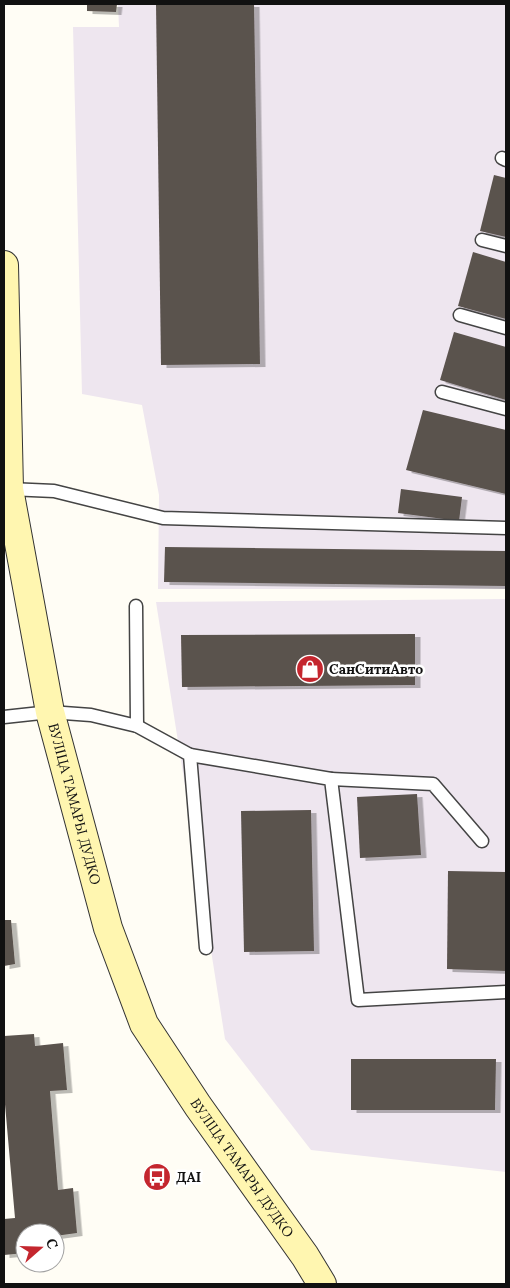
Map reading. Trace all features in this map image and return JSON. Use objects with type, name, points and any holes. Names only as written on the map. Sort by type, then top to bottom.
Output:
[{"type":"street","name":"ВУЛІЦА ТАМАРЫ ДУДКО","points":[[4,265],[9,488],[50,712],[108,928],[144,1024],[198,1106],[299,1248],[322,1284]]},
{"type":"lane","points":[[482,240],[506,246]]},
{"type":"lane","points":[[460,315],[506,328]]},
{"type":"lane","points":[[442,392],[506,409]]},
{"type":"lane","points":[[9,488],[54,491],[163,518],[506,528]]},
{"type":"lane","points":[[136,606],[137,726]]},
{"type":"lane","points":[[4,717],[50,712],[91,715],[137,726],[190,755],[331,779],[434,784],[482,841]]},
{"type":"lane","points":[[190,755],[206,948]]},
{"type":"lane","points":[[331,779],[358,1000],[506,992]]},
{"type":"shaded area","points":[[118,4],[506,4],[506,589],[158,589],[159,495],[142,405],[82,394],[73,27],[119,27]]},
{"type":"shaded area","points":[[506,599],[506,1172],[311,1150],[225,1039],[156,602]]},
{"type":"building","points":[[87,4],[117,4],[116,12],[87,11]]},
{"type":"building","points":[[156,4],[254,4],[260,364],[161,365]]},
{"type":"building","points":[[494,175],[506,178],[506,237],[480,231]]},
{"type":"building","points":[[473,252],[506,262],[506,319],[458,306]]},
{"type":"building","points":[[454,332],[506,347],[506,400],[440,380]]},
{"type":"building","points":[[423,410],[506,430],[506,494],[406,470]]},
{"type":"building","points":[[401,489],[462,497],[459,521],[398,513]]},
{"type":"building","points":[[165,547],[506,551],[506,586],[164,582]]},
{"type":"building","points":[[415,634],[415,685],[182,687],[181,635]]},
{"type":"building","points":[[417,794],[421,855],[360,858],[357,797]]},
{"type":"building","points":[[311,810],[314,951],[244,952],[241,811]]},
{"type":"building","points":[[448,871],[506,872],[506,971],[447,969]]},
{"type":"building","points":[[4,920],[11,920],[15,964],[4,966]]},
{"type":"building","points":[[34,1034],[35,1046],[63,1043],[67,1090],[50,1091],[58,1190],[73,1188],[77,1233],[65,1235],[65,1223],[15,1223],[15,1254],[4,1255],[4,1219],[15,1218],[4,1093],[4,1036]]},
{"type":"building","points":[[351,1059],[496,1059],[495,1110],[351,1110]]},
{"type":"place","name":"СанСитиАвто","points":[[310,669]]},
{"type":"place","name":"ДАІ","points":[[157,1177]]}]
